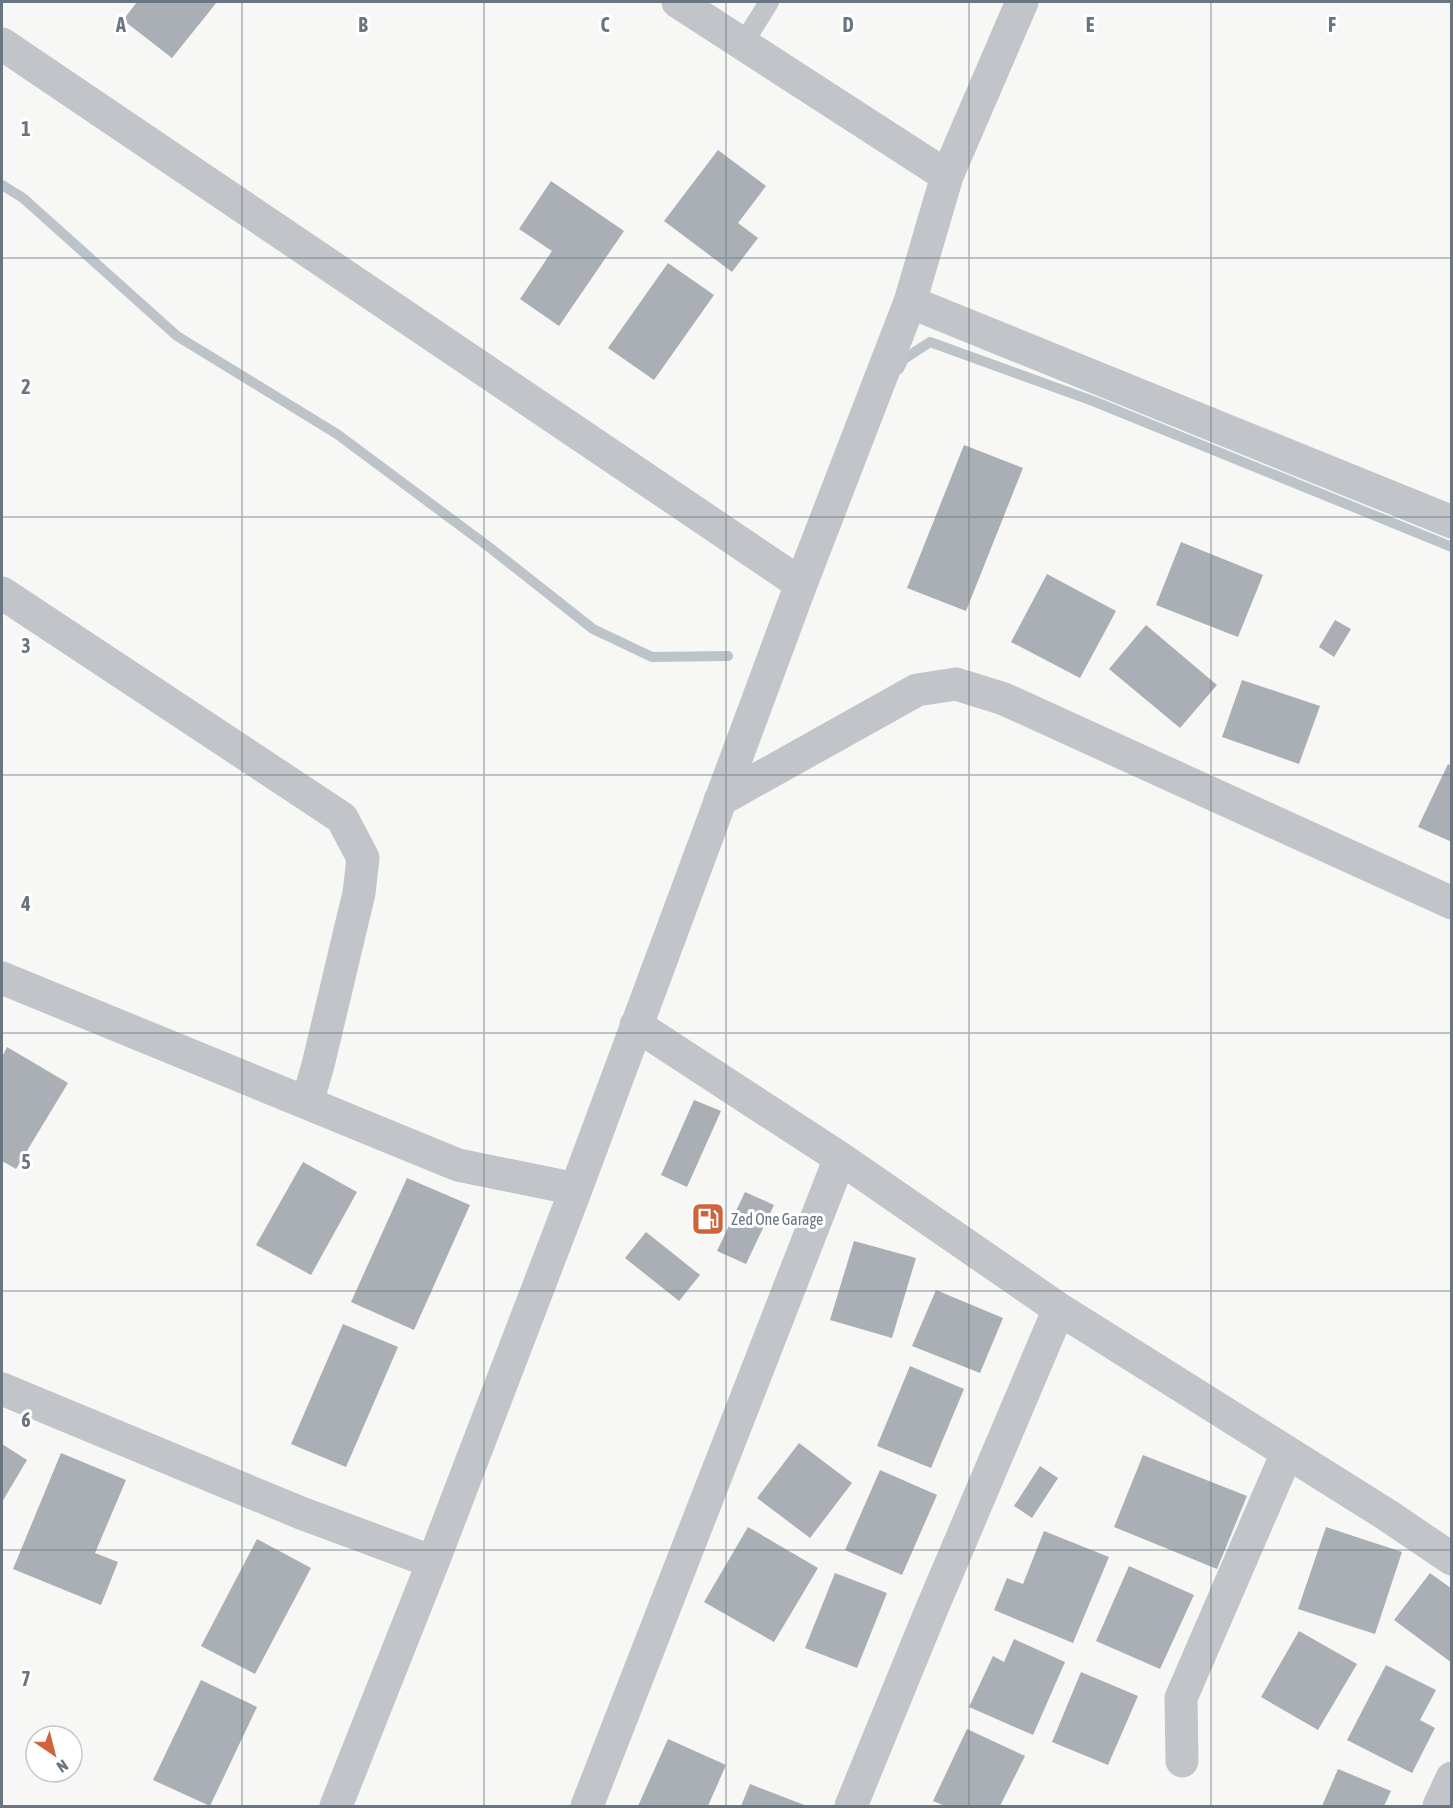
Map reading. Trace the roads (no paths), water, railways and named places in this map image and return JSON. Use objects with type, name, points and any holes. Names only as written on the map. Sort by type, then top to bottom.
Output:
[{"type":"street","points":[[678,2],[947,176]]},
{"type":"street","points":[[336,1806],[433,1562],[576,1189],[801,584],[910,302],[947,176],[1022,2]]},
{"type":"street","points":[[2,45],[801,584]]},
{"type":"street","points":[[910,302],[1452,522]]},
{"type":"street","points":[[2,593],[342,818],[363,858],[359,893],[307,1103]]},
{"type":"street","points":[[720,800],[917,690],[956,684],[1004,699],[1452,903]]},
{"type":"street","points":[[2,978],[458,1166],[576,1189]]},
{"type":"street","points":[[636,1025],[840,1158],[1059,1309],[1387,1515],[1452,1559]]},
{"type":"street","points":[[587,1806],[840,1158]]},
{"type":"street","points":[[851,1806],[1059,1309]]},
{"type":"street","points":[[2,1389],[301,1513],[433,1562]]},
{"type":"street","points":[[1182,1761],[1181,1698],[1287,1453]]},
{"type":"street","points":[[1438,1806],[1452,1778]]},
{"type":"lane","points":[[743,44],[769,2]]},
{"type":"waterway","points":[[2,185],[23,198],[177,336],[337,434],[489,547],[593,629],[652,657],[728,656]]},
{"type":"waterway","points":[[899,369],[904,359],[930,342],[1093,401],[1452,547]]},
{"type":"place","name":"Zed One Garage","points":[[708,1219]]}]
